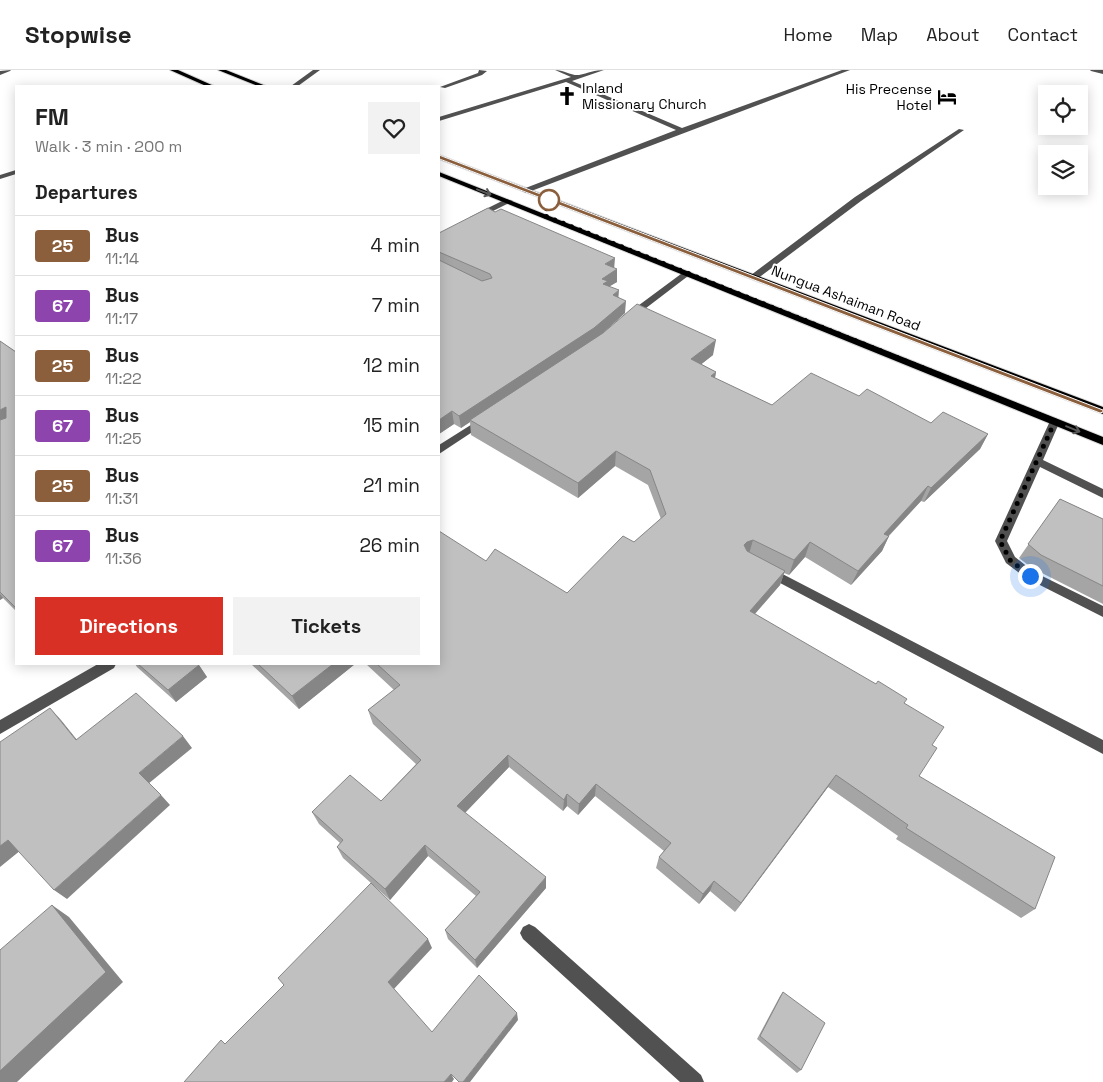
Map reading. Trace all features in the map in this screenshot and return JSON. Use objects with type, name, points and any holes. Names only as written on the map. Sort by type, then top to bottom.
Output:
[{"type":"main road","points":[[173,70],[209,85]]},
{"type":"main road","points":[[221,70],[260,85]]},
{"type":"main road","name":"Nungua Ashaiman Road","points":[[440,157],[1103,412]]},
{"type":"main road","points":[[440,174],[1103,441]]},
{"type":"street","points":[[0,73],[8,70]]},
{"type":"street","points":[[295,85],[317,70]]},
{"type":"street","points":[[443,87],[480,74],[482,70]]},
{"type":"street","points":[[558,70],[576,77]]},
{"type":"street","points":[[440,119],[601,70]]},
{"type":"street","points":[[526,191],[682,130],[847,70]]},
{"type":"street","points":[[1093,70],[1103,72]]},
{"type":"street","points":[[566,80],[682,130]]},
{"type":"street","points":[[754,277],[858,200],[960,130]]},
{"type":"street","points":[[0,169],[14,172]]},
{"type":"street","points":[[0,177],[14,172]]},
{"type":"street","points":[[465,221],[509,201]]},
{"type":"street","points":[[625,320],[688,273]]},
{"type":"street","points":[[440,449],[494,413]]},
{"type":"street","points":[[1055,421],[1038,462],[1000,541],[1010,560],[1030,576],[1103,612]]},
{"type":"street","points":[[1038,462],[1103,494]]},
{"type":"street","points":[[757,566],[1103,748]]},
{"type":"street","points":[[0,728],[107,665]]},
{"type":"street","points":[[529,933],[694,1082]]},
{"type":"building","points":[[488,208],[495,212],[501,209],[615,258],[605,264],[617,269],[602,279],[608,281],[603,284],[619,290],[613,295],[626,301],[594,328],[459,416],[452,411],[440,419],[440,260],[482,281],[492,278],[490,274],[440,252],[440,232]]},
{"type":"building","points":[[637,304],[716,340],[691,359],[716,372],[711,376],[772,405],[811,373],[859,396],[867,389],[931,423],[943,412],[988,434],[931,488],[928,486],[884,534],[889,536],[858,571],[810,542],[794,560],[753,540],[747,542],[744,545],[747,551],[785,571],[750,611],[876,684],[878,681],[907,699],[904,703],[944,727],[932,745],[937,748],[919,776],[1055,857],[1035,909],[906,828],[908,825],[836,775],[741,903],[714,881],[703,894],[659,857],[671,843],[596,784],[579,804],[567,794],[564,800],[508,755],[457,806],[546,877],[475,960],[445,930],[480,892],[425,845],[385,889],[337,847],[343,840],[312,812],[350,775],[381,801],[421,760],[368,710],[400,685],[378,665],[440,665],[440,532],[486,561],[495,549],[567,593],[623,536],[634,542],[666,514],[650,470],[616,451],[578,483],[470,420],[603,333]]},
{"type":"building","points":[[0,341],[15,351],[15,607],[0,592],[0,420],[6,418],[6,407],[0,410]]},
{"type":"building","points":[[1060,499],[1103,519],[1103,586],[1041,555],[1028,544]]},
{"type":"building","points":[[139,665],[199,665],[168,690]]},
{"type":"building","points":[[259,665],[332,665],[292,696]]},
{"type":"building","points":[[136,693],[183,736],[139,773],[161,795],[54,890],[8,840],[0,846],[0,742],[50,708],[76,740]]},
{"type":"building","points":[[371,883],[428,939],[388,982],[432,1032],[479,975],[517,1013],[463,1082],[459,1082],[451,1074],[444,1082],[184,1082],[221,1040],[225,1044],[284,985],[278,978]]},
{"type":"building","points":[[52,905],[106,972],[0,1071],[0,950]]},
{"type":"building","points":[[783,992],[825,1023],[801,1070],[760,1036]]},
{"type":"bus line","name":"25","points":[[440,157],[1103,412]]},
{"type":"place","name":"Inland Missionary Church","points":[[567,96]]},
{"type":"place","name":"His Precense Hotel","points":[[947,97]]},
{"type":"route","points":[[549,200],[545,216],[1055,421],[1038,462],[1000,541],[1010,560],[1030,576]]}]
